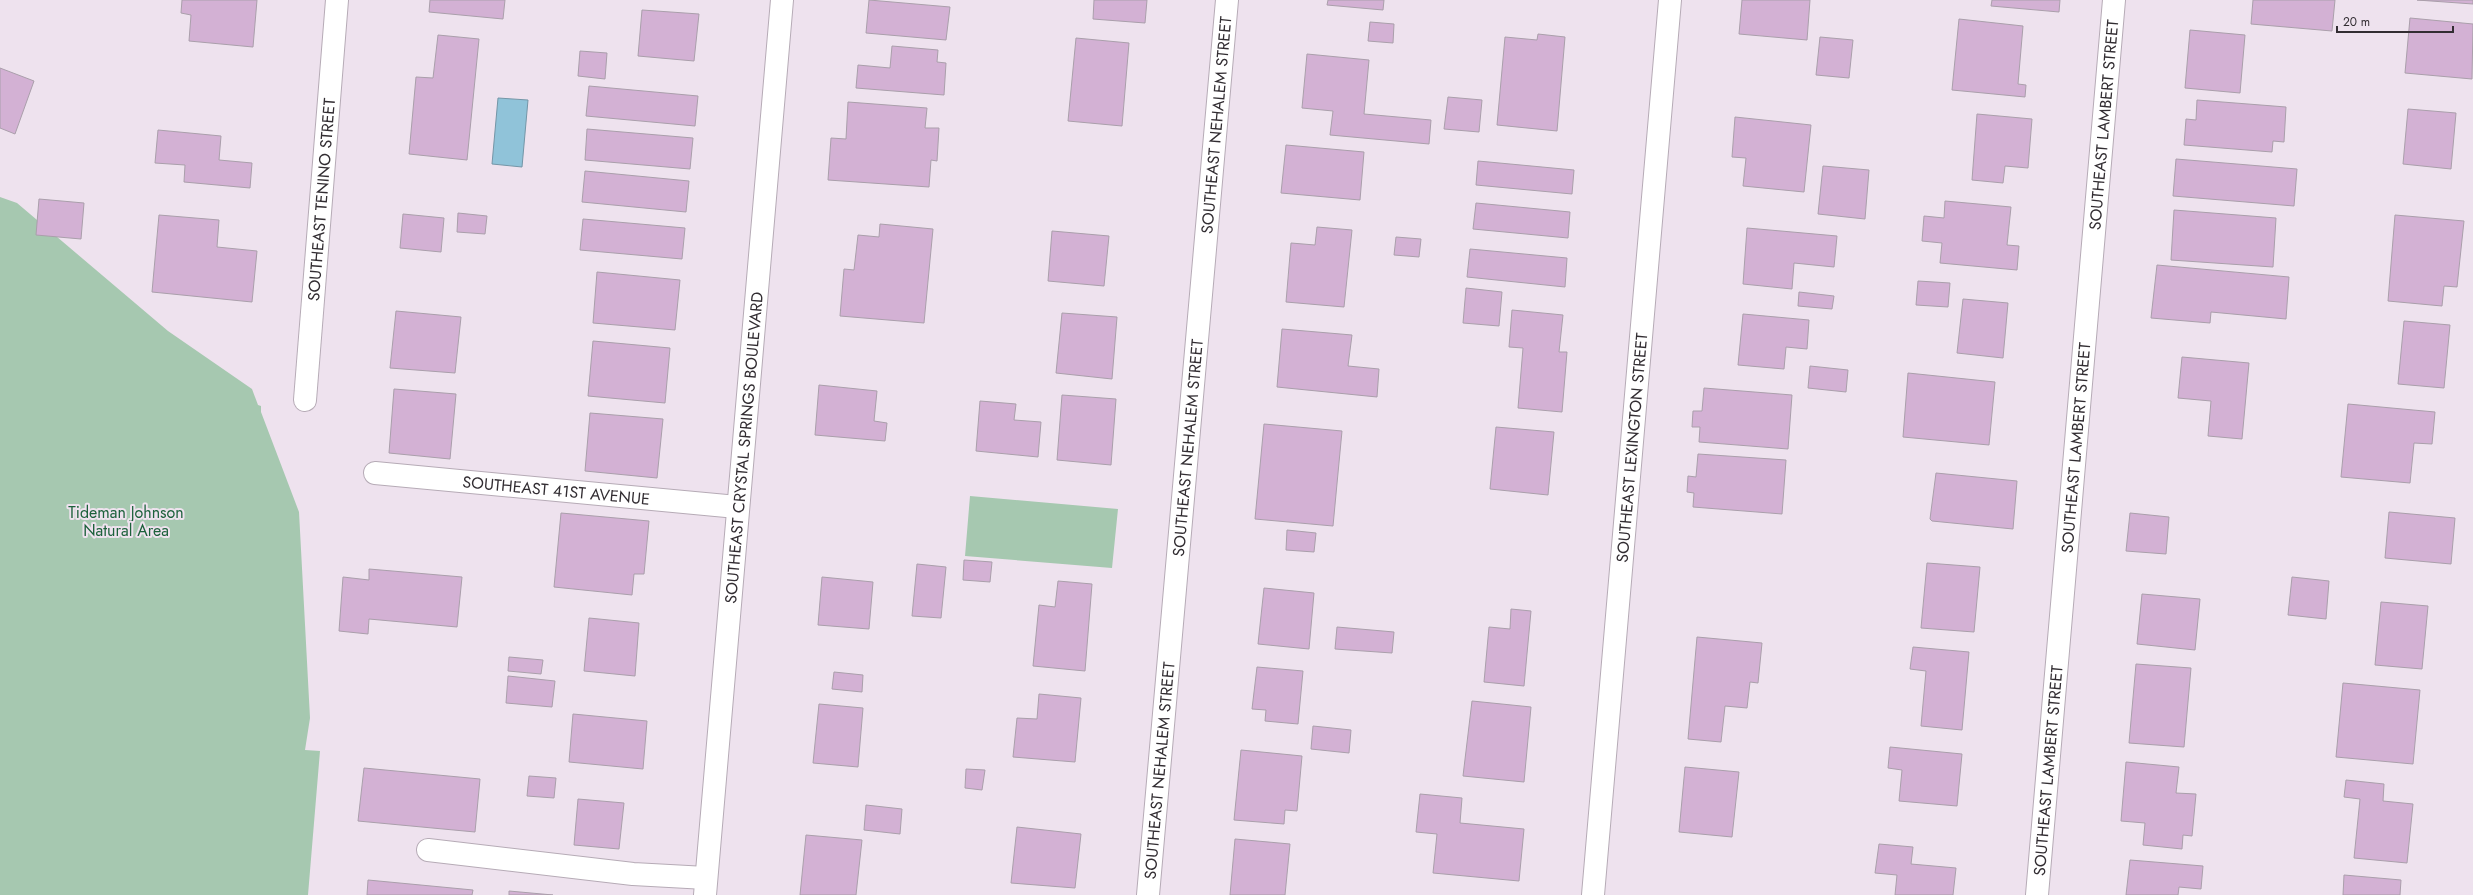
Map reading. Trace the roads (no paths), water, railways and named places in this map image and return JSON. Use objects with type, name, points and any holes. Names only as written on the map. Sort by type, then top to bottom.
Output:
[{"type":"street","name":"SOUTHEAST TENINO STREET","points":[[305,400],[337,0]]},
{"type":"street","name":"SOUTHEAST CRYSTAL SPRINGS BOULEVARD","points":[[706,886],[737,507],[782,0]]},
{"type":"street","name":"SOUTHEAST NEHALEM STREET","points":[[1148,895],[1227,0]]},
{"type":"street","name":"SOUTHEAST LEXINGTON STREET","points":[[1593,895],[1670,0]]},
{"type":"street","name":"SOUTHEAST LAMBERT STREET","points":[[2037,895],[2114,0]]},
{"type":"street","name":"SOUTHEAST 41ST AVENUE","points":[[375,473],[737,507]]},
{"type":"street","points":[[428,850],[633,874],[706,886]]},
{"type":"water","points":[[498,98],[528,100],[522,167],[492,164]]},
{"type":"park label","name":"Tideman Johnson Natural Area","points":[[126,521]]}]
